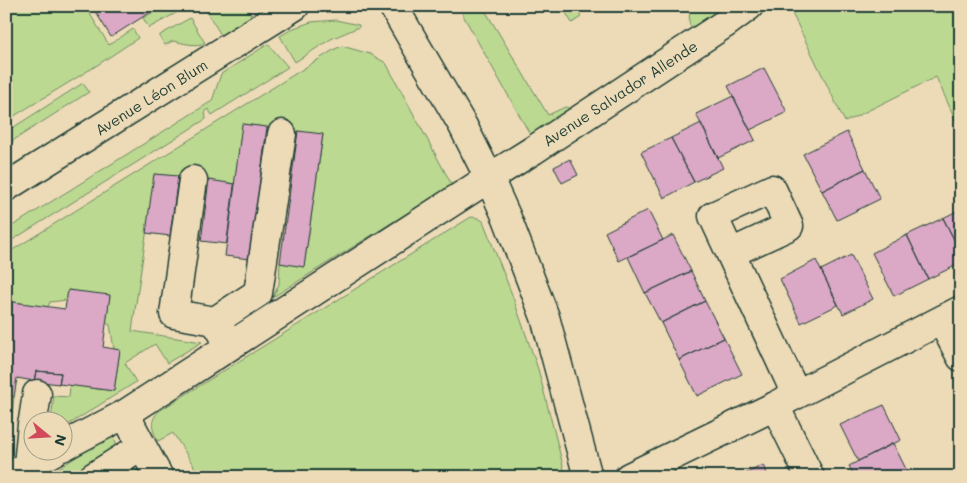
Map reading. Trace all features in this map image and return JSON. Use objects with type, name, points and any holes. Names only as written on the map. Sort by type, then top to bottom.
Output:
[{"type":"street","name":"Avenue Léon Blum","points":[[6,188],[295,6]]},
{"type":"street","points":[[393,6],[463,126],[489,178],[506,218],[545,317],[588,477]]},
{"type":"street","name":"Avenue Salvador Allende","points":[[72,442],[125,414],[532,151],[749,6]]},
{"type":"street","points":[[193,180],[174,314],[215,321],[258,292],[282,134]]},
{"type":"street","points":[[730,254],[785,400],[810,477]]},
{"type":"street","points":[[628,477],[951,316],[961,357]]},
{"type":"street","points":[[215,321],[230,346]]},
{"type":"street","points":[[35,410],[37,394]]},
{"type":"street","points":[[125,414],[159,477]]},
{"type":"street","points":[[93,477],[142,446]]},
{"type":"street","points":[[19,471],[38,460]]},
{"type":"green space","points":[[10,6],[74,6],[76,8],[85,6],[109,45],[133,29],[138,38],[6,121],[6,29]]},
{"type":"green space","points":[[164,6],[184,6],[185,8],[149,28],[143,18]]},
{"type":"green space","points":[[208,6],[246,6],[252,16],[221,35],[205,9]]},
{"type":"green space","points":[[460,6],[485,6],[483,7],[548,115],[565,107],[569,108],[568,112],[531,136],[464,17]]},
{"type":"green space","points":[[562,6],[574,6],[581,17],[572,23]]},
{"type":"green space","points":[[690,6],[731,6],[694,28],[690,26],[689,22]]},
{"type":"green space","points":[[790,6],[961,6],[961,132],[936,77],[845,122]]},
{"type":"green space","points":[[190,18],[205,43],[193,45],[173,41],[165,45],[160,35]]},
{"type":"green space","points":[[336,20],[359,25],[359,27],[331,39],[295,62],[280,36],[294,28],[311,22]]},
{"type":"green space","points":[[268,44],[288,67],[212,115],[208,109],[205,111],[206,119],[6,244],[6,230],[212,101],[221,74]]},
{"type":"green space","points":[[342,46],[370,54],[386,63],[452,185],[273,297],[279,284],[280,263],[304,266],[323,135],[243,124],[235,184],[155,174],[132,331],[202,342],[167,363],[155,344],[125,363],[136,382],[72,422],[72,410],[52,410],[54,396],[69,397],[70,385],[114,391],[120,350],[114,349],[110,325],[106,323],[110,296],[68,290],[67,300],[50,302],[48,307],[6,301],[6,254]]},
{"type":"green space","points":[[83,83],[89,92],[6,145],[6,132]]},
{"type":"green space","points":[[471,217],[483,221],[511,292],[538,369],[566,477],[188,477],[197,471],[173,433],[158,441],[152,426],[154,418],[159,411]]},
{"type":"green space","points":[[6,396],[14,397],[11,424],[6,423]]},
{"type":"green space","points":[[109,436],[115,440],[115,447],[67,477],[45,477]]},
{"type":"green space","points":[[132,468],[144,477],[115,477]]},
{"type":"building","points":[[92,6],[160,6],[111,37]]},
{"type":"building","points":[[764,68],[787,112],[750,130],[728,86]]},
{"type":"building","points":[[733,96],[755,140],[718,158],[696,114]]},
{"type":"building","points":[[701,123],[723,168],[694,182],[671,138]]},
{"type":"building","points":[[242,124],[267,127],[250,259],[225,256]]},
{"type":"building","points":[[298,131],[323,134],[304,267],[280,263]]},
{"type":"building","points":[[847,132],[865,169],[822,191],[803,154]]},
{"type":"building","points":[[671,138],[694,182],[664,198],[641,152]]},
{"type":"building","points":[[570,159],[578,175],[562,183],[554,167]]},
{"type":"building","points":[[865,169],[880,199],[837,220],[822,191]]},
{"type":"building","points":[[154,174],[178,176],[170,236],[146,233]]},
{"type":"building","points":[[209,180],[235,184],[227,244],[201,241]]},
{"type":"building","points":[[961,209],[961,253],[943,218]]},
{"type":"building","points":[[648,210],[663,240],[619,261],[605,232]]},
{"type":"building","points":[[943,218],[961,253],[961,263],[928,279],[907,235]]},
{"type":"building","points":[[673,235],[691,271],[645,293],[628,257]]},
{"type":"building","points":[[907,235],[928,279],[894,296],[872,253]]},
{"type":"building","points":[[851,255],[873,299],[843,314],[821,270]]},
{"type":"building","points":[[816,260],[838,305],[801,323],[780,279]]},
{"type":"building","points":[[691,271],[705,301],[661,323],[645,293]]},
{"type":"building","points":[[68,290],[110,295],[103,347],[120,350],[114,391],[59,384],[61,373],[36,371],[34,381],[17,378],[14,397],[6,396],[6,301],[65,309]]},
{"type":"building","points":[[705,301],[724,338],[679,360],[661,323]]},
{"type":"building","points":[[724,338],[742,374],[697,396],[679,360]]},
{"type":"building","points":[[36,371],[61,373],[59,384],[34,381]]},
{"type":"building","points":[[884,405],[901,440],[858,461],[840,425]]},
{"type":"building","points":[[893,443],[910,477],[855,477],[849,466]]},
{"type":"building","points":[[763,465],[769,477],[739,477]]}]
